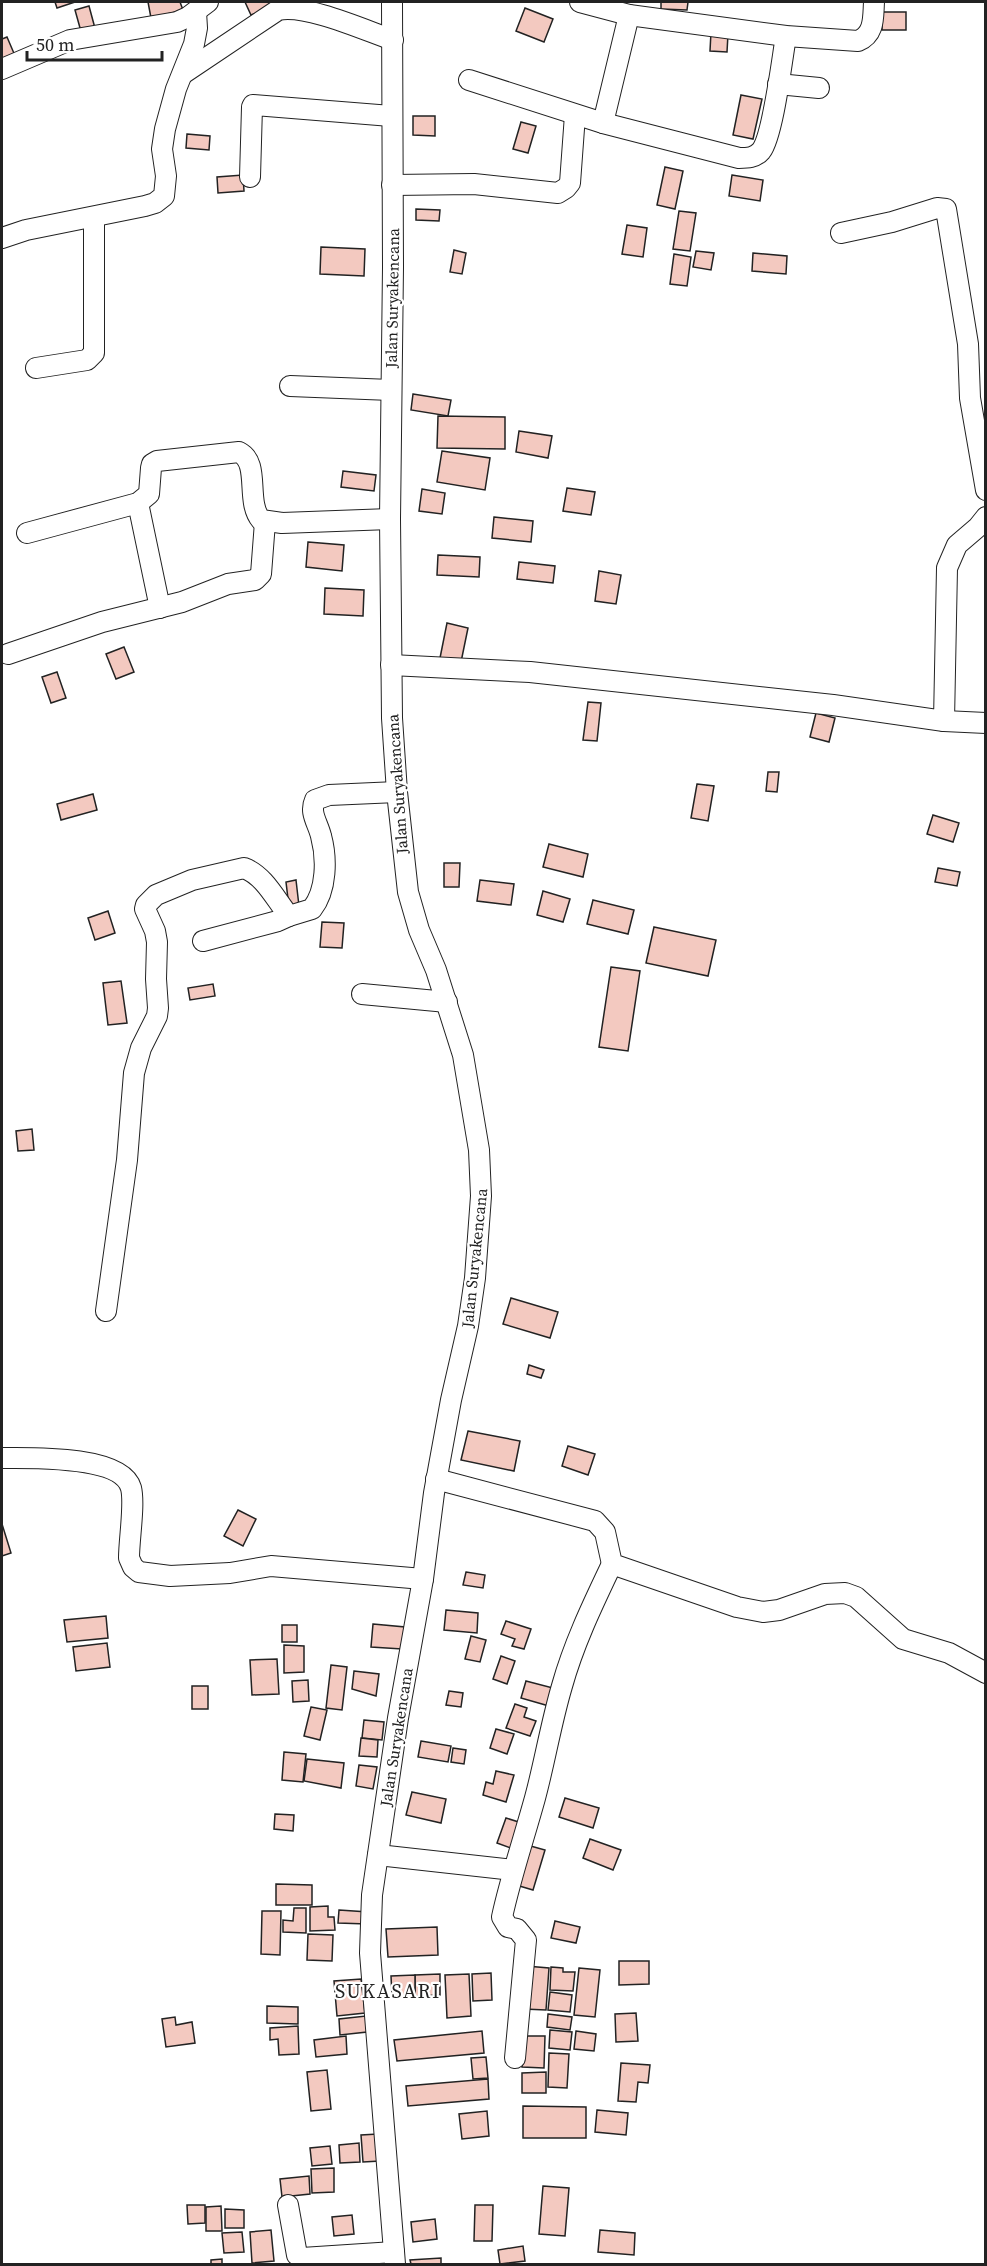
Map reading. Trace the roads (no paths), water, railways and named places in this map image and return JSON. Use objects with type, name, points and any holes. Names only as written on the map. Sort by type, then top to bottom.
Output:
[{"type":"street","name":"Jalan Suryakencana","points":[[392,2],[390,519],[392,718],[397,792],[408,892],[418,930],[458,1034],[469,1083],[479,1150],[481,1196],[475,1278],[468,1326],[436,1479],[423,1579],[398,1718],[372,1895],[370,1953],[395,2258]]},
{"type":"street","points":[[580,2],[629,15],[650,9],[786,36],[828,40],[862,40],[871,32],[874,2]]},
{"type":"street","points":[[2,69],[70,40],[177,22],[196,8]]},
{"type":"street","points":[[2,238],[26,230],[155,203],[164,196],[166,176],[162,149],[165,129],[176,89],[194,44],[197,28],[196,8]]},
{"type":"street","points":[[184,73],[278,9],[286,8],[313,13],[393,40]]},
{"type":"street","points":[[603,123],[629,15]]},
{"type":"street","points":[[468,80],[603,123],[739,158],[749,158],[762,150],[766,141],[786,36]]},
{"type":"street","points":[[778,84],[819,88]]},
{"type":"street","points":[[250,177],[252,107],[254,105],[318,108],[392,116]]},
{"type":"street","points":[[392,185],[474,184],[558,193],[566,189],[570,183],[575,115]]},
{"type":"street","points":[[842,233],[892,222],[937,208],[946,209],[968,344],[970,398],[986,490]]},
{"type":"street","points":[[36,368],[87,360],[94,353],[94,217]]},
{"type":"street","points":[[290,386],[391,390]]},
{"type":"street","points":[[27,533],[138,503],[149,494],[151,468],[154,462],[239,452],[249,462],[254,509],[265,522],[390,519]]},
{"type":"street","points":[[138,503],[160,608]]},
{"type":"street","points":[[944,721],[947,568],[957,545],[986,517]]},
{"type":"street","points":[[8,654],[102,622],[160,608],[228,584],[250,582],[258,578],[262,566],[265,522]]},
{"type":"street","points":[[391,665],[530,672],[833,705],[944,721],[986,723]]},
{"type":"street","points":[[203,941],[278,921],[312,909],[318,902],[323,885],[324,849],[312,812],[315,800],[329,795],[397,792]]},
{"type":"street","points":[[106,1311],[127,1160],[134,1073],[141,1048],[157,1016],[158,1008],[157,942],[155,931],[145,909],[146,905],[156,895],[192,880],[244,868],[260,878],[288,916]]},
{"type":"street","points":[[362,993],[447,1002]]},
{"type":"street","points":[[2,1458],[77,1461],[112,1468],[122,1474],[132,1490],[129,1558],[139,1572],[170,1576],[230,1572],[271,1566],[423,1579]]},
{"type":"street","points":[[436,1479],[595,1521],[605,1532],[612,1564],[582,1628],[561,1688],[502,1917],[508,1927],[522,1933],[526,1940],[515,2058]]},
{"type":"street","points":[[612,1564],[737,1607],[763,1612],[779,1610],[825,1594],[845,1593],[856,1597],[903,1639],[949,1653],[986,1673]]},
{"type":"street","points":[[378,1855],[513,1870]]},
{"type":"street","points":[[288,2205],[297,2255],[302,2258],[395,2258]]},
{"type":"district","name":"SUKASARI","points":[[388,1991]]}]
